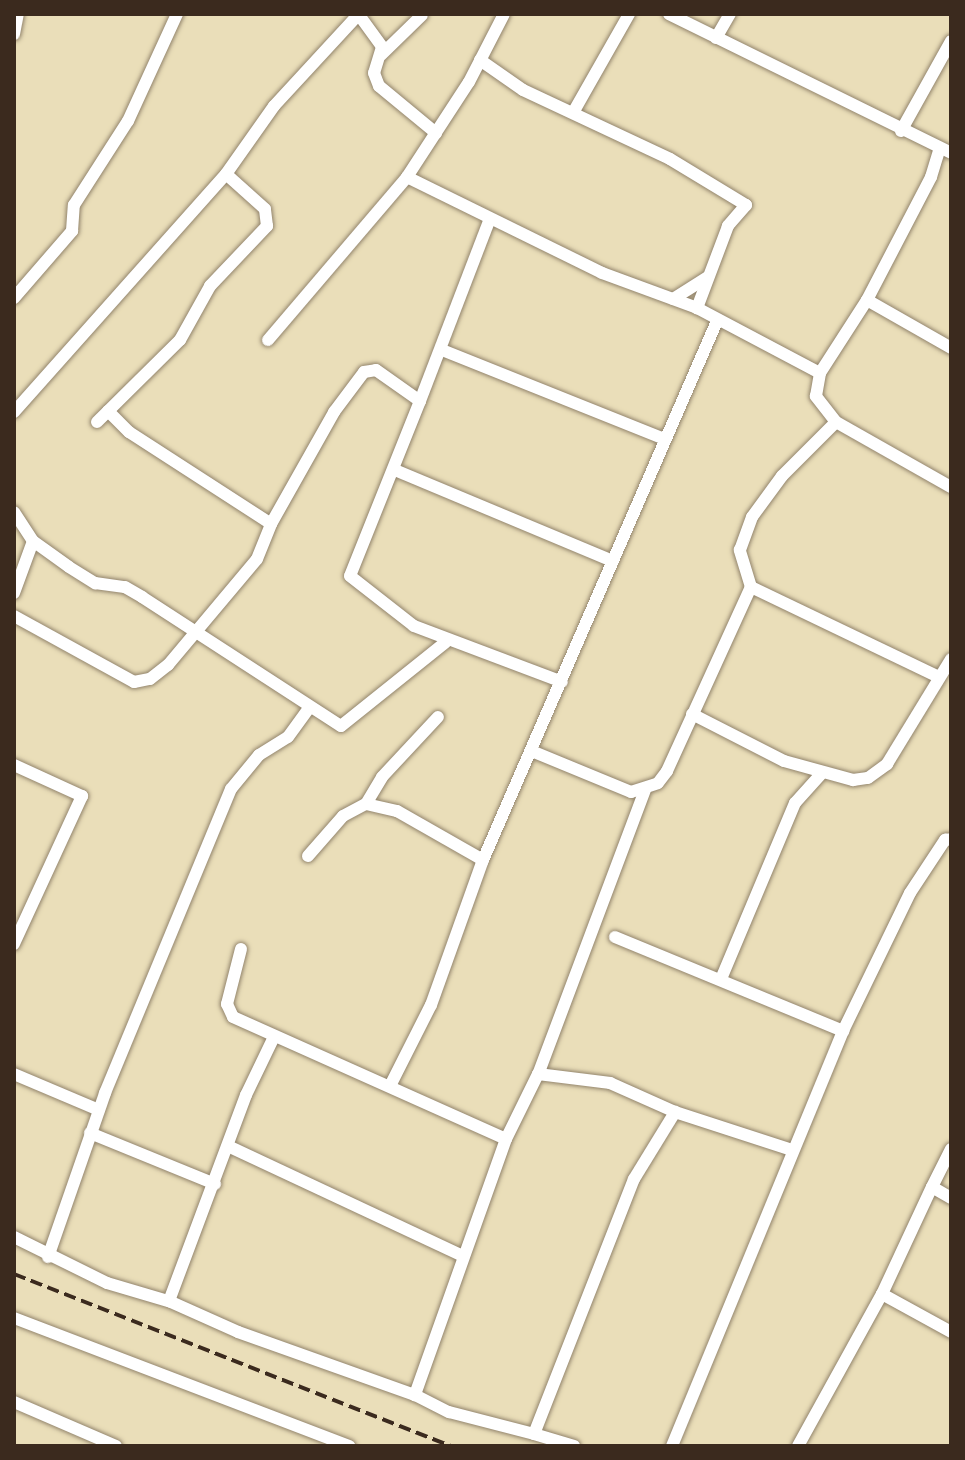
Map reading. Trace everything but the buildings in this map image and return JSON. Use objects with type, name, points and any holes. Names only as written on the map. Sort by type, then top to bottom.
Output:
[{"type":"street","points":[[14,34],[18,14]]},
{"type":"street","points":[[14,298],[72,231],[74,205],[128,121],[177,14]]},
{"type":"street","points":[[14,412],[226,174],[274,106],[359,14],[382,47],[374,73],[379,86],[436,133]]},
{"type":"street","points":[[268,340],[407,177],[480,60],[504,14]]},
{"type":"street","points":[[574,111],[629,14]]},
{"type":"street","points":[[669,14],[946,151],[867,300],[820,373],[816,396],[836,422],[951,487]]},
{"type":"street","points":[[716,38],[730,14]]},
{"type":"street","points":[[381,55],[422,15]]},
{"type":"street","points":[[901,131],[951,41]]},
{"type":"street","points":[[480,60],[523,90],[574,111],[670,159],[746,205],[728,226],[697,308]]},
{"type":"street","points":[[97,422],[180,340],[210,286],[267,226],[265,209],[226,174]]},
{"type":"street","points":[[407,177],[489,221],[697,308],[820,373]]},
{"type":"street","points":[[489,221],[442,350],[350,576],[414,626],[446,642],[562,682]]},
{"type":"street","points":[[673,299],[708,277]]},
{"type":"street","points":[[867,300],[951,348]]},
{"type":"street","points":[[390,1086],[431,1005],[483,860],[534,752],[664,439],[717,321]]},
{"type":"street","points":[[442,350],[664,439]]},
{"type":"street","points":[[14,616],[134,682],[150,679],[199,634],[257,559],[271,524],[334,412],[364,372],[376,370],[420,401]]},
{"type":"street","points":[[108,411],[129,432],[271,524]]},
{"type":"street","points":[[415,1395],[506,1139],[538,1074],[645,790],[667,771],[751,587],[740,550],[752,517],[782,476],[836,422]]},
{"type":"street","points":[[395,470],[613,561]]},
{"type":"street","points":[[14,512],[33,541],[95,583],[125,587],[308,709],[341,726],[446,642]]},
{"type":"street","points":[[14,593],[33,541]]},
{"type":"street","points":[[751,587],[939,677]]},
{"type":"street","points":[[692,714],[821,774],[853,780],[880,773],[951,659]]},
{"type":"street","points":[[48,1257],[90,1133],[231,789],[259,755],[288,737],[308,709]]},
{"type":"street","points":[[308,856],[343,816],[366,804],[382,777],[438,717]]},
{"type":"street","points":[[534,752],[618,789],[645,790]]},
{"type":"street","points":[[14,765],[82,796],[14,944]]},
{"type":"street","points":[[721,979],[795,803],[821,774]]},
{"type":"street","points":[[366,804],[397,811],[483,860]]},
{"type":"street","points":[[672,1446],[843,1031],[910,893],[945,840],[951,839]]},
{"type":"street","points":[[615,937],[843,1031]]},
{"type":"street","points":[[241,949],[228,1013],[273,1039],[390,1086],[506,1139]]},
{"type":"street","points":[[169,1301],[273,1039]]},
{"type":"street","points":[[14,1074],[99,1110]]},
{"type":"street","points":[[538,1074],[610,1083],[675,1112],[792,1150]]},
{"type":"street","points":[[534,1434],[634,1179],[675,1112]]},
{"type":"street","points":[[90,1133],[215,1184]]},
{"type":"street","points":[[228,1146],[463,1256]]},
{"type":"street","points":[[798,1446],[882,1294],[951,1149]]},
{"type":"street","points":[[932,1187],[951,1198]]},
{"type":"street","points":[[14,1237],[48,1257],[107,1283],[169,1301],[238,1332],[415,1395],[449,1412],[574,1446]]},
{"type":"street","points":[[882,1294],[951,1332]]},
{"type":"street","points":[[14,1318],[349,1446]]},
{"type":"street","points":[[14,1402],[116,1446]]},
{"type":"railway","points":[[14,1274],[450,1446]]}]
